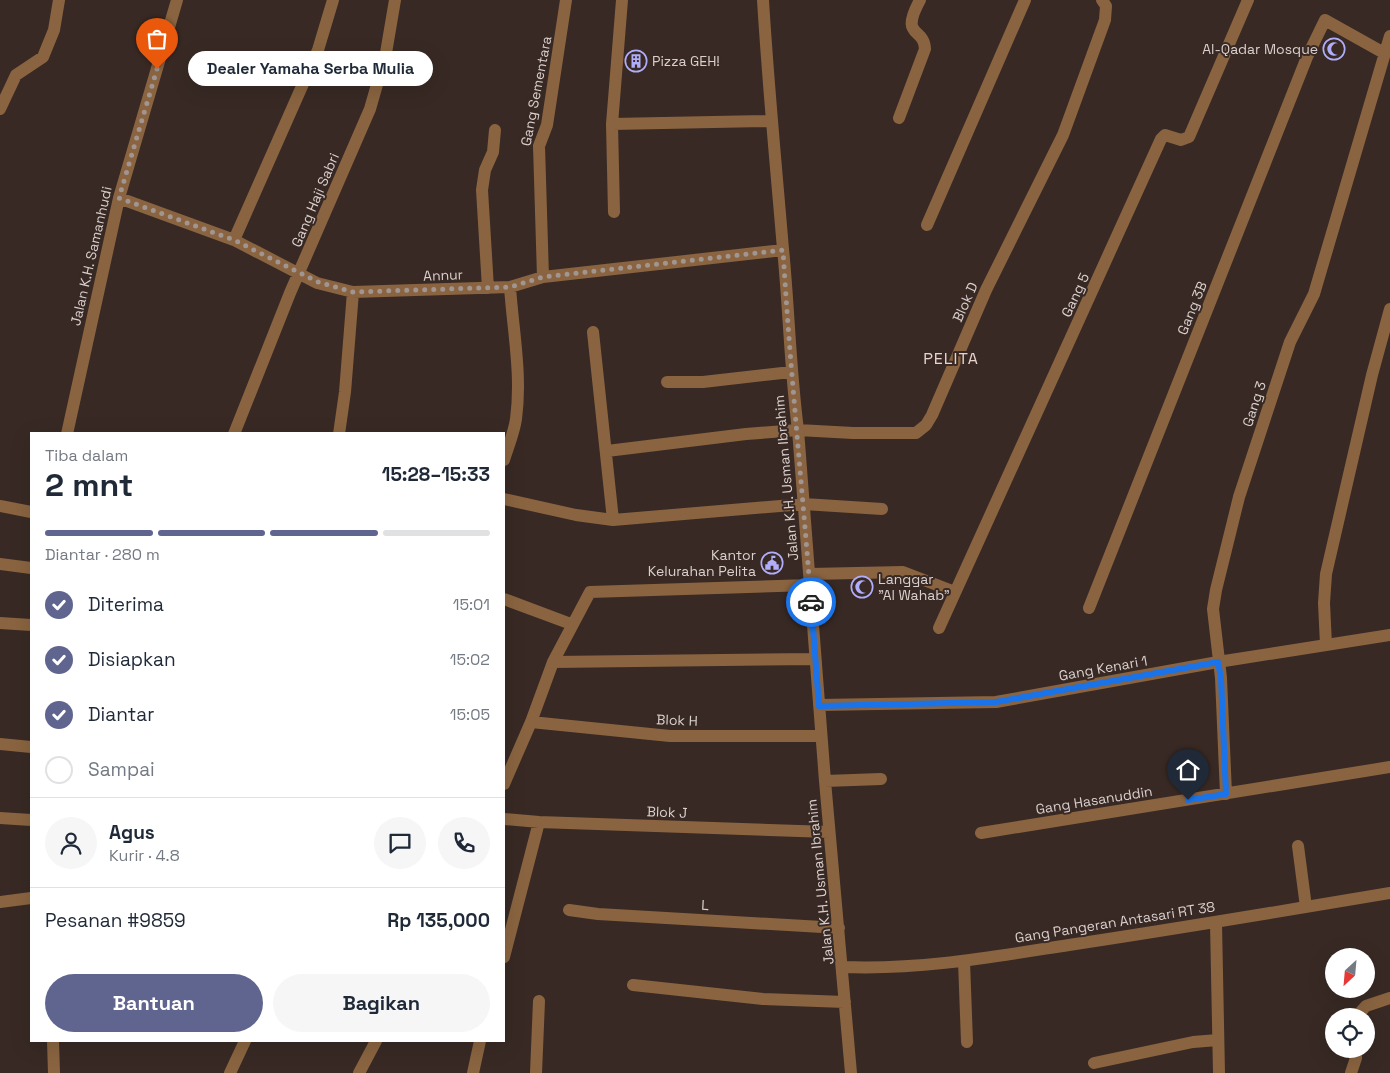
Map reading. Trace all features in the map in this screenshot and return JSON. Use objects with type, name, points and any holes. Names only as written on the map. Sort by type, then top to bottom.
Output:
[{"type":"street","points":[[0,109],[16,75],[43,57],[54,30],[59,0]]},
{"type":"street","name":"Jalan K.H. Samanhudi","points":[[68,432],[119,198],[177,0]]},
{"type":"street","points":[[234,240],[318,50],[334,0]]},
{"type":"street","name":"Gang Haji Sabri","points":[[235,432],[299,273],[370,109],[386,53],[396,0]]},
{"type":"street","name":"Gang Sementara","points":[[543,277],[538,146],[548,120],[566,0]]},
{"type":"street","points":[[614,212],[612,124],[622,0]]},
{"type":"street","name":"Jalan K.H. Usman Ibrahim","points":[[762,0],[770,121],[783,250],[791,372],[798,430],[821,736],[851,1073]]},
{"type":"street","points":[[899,118],[925,49],[924,41],[916,34],[911,23],[911,16],[920,0]]},
{"type":"street","points":[[926,226],[1025,0]]},
{"type":"street","name":"Blok D","points":[[607,451],[746,434],[798,430],[853,433],[916,433],[926,425],[986,290],[1063,136],[1105,20],[1106,6],[1102,0]]},
{"type":"street","name":"Gang 5","points":[[939,628],[1161,139],[1165,135],[1181,140],[1189,137],[1248,0]]},
{"type":"street","name":"Gang 3B","points":[[1089,608],[1307,57],[1325,20],[1384,53]]},
{"type":"street","name":"Gang 3","points":[[1226,794],[1221,678],[1213,609],[1240,497],[1290,342],[1314,294],[1390,36]]},
{"type":"street","points":[[612,124],[770,121]]},
{"type":"street","points":[[488,288],[482,190],[484,170],[493,152],[495,130]]},
{"type":"street","name":"Annur","points":[[119,198],[234,240],[318,282],[353,292],[510,287],[543,277],[783,250]]},
{"type":"street","points":[[505,457],[516,421],[518,403],[518,378],[510,287]]},
{"type":"street","points":[[339,432],[345,392],[353,292]]},
{"type":"street","points":[[1326,644],[1324,603],[1326,574],[1372,375],[1390,309]]},
{"type":"street","points":[[593,332],[613,520]]},
{"type":"street","points":[[667,382],[703,382],[791,372]]},
{"type":"street","points":[[505,499],[576,515],[613,520],[804,504],[882,509]]},
{"type":"street","points":[[0,506],[30,512]]},
{"type":"street","points":[[0,564],[30,568]]},
{"type":"street","points":[[505,782],[532,722],[553,662],[571,624],[590,592],[810,580],[903,572],[956,592]]},
{"type":"street","points":[[505,599],[571,624]]},
{"type":"street","points":[[0,623],[30,625]]},
{"type":"street","name":"Gang Kenari 1","points":[[819,706],[996,702],[1218,662],[1390,635]]},
{"type":"street","points":[[553,662],[815,659]]},
{"type":"street","name":"Blok H","points":[[532,722],[670,736],[821,736]]},
{"type":"street","points":[[0,744],[30,747]]},
{"type":"street","name":"Gang Hasanuddin","points":[[981,833],[1390,767]]},
{"type":"street","points":[[825,781],[881,779]]},
{"type":"street","points":[[0,818],[30,820]]},
{"type":"street","name":"Blok J","points":[[505,819],[539,822],[829,832]]},
{"type":"street","points":[[505,953],[539,822]]},
{"type":"street","points":[[1298,846],[1306,907]]},
{"type":"street","name":"Gang Pangeran Antasari RT 38","points":[[843,968],[901,968],[964,961],[1216,923],[1390,893]]},
{"type":"street","points":[[0,902],[30,898]]},
{"type":"street","name":"L","points":[[569,910],[598,914],[839,928]]},
{"type":"street","points":[[1216,923],[1219,1073]]},
{"type":"street","points":[[964,961],[967,1042]]},
{"type":"street","points":[[633,985],[763,999],[845,1002]]},
{"type":"street","points":[[1364,1008],[1390,998]]},
{"type":"street","points":[[536,1073],[538,1001]]},
{"type":"street","points":[[1094,1064],[1193,1042],[1218,1040]]},
{"type":"street","points":[[53,1042],[54,1073]]},
{"type":"street","points":[[230,1073],[246,1042]]},
{"type":"street","points":[[359,1073],[375,1042]]},
{"type":"street","points":[[473,1073],[480,1042]]},
{"type":"street","points":[[1351,1073],[1356,1058]]},
{"type":"way so far","points":[[157,69],[119,198],[234,240],[318,282],[353,292],[510,287],[543,277],[783,250],[791,372],[798,430],[811,602]]},
{"type":"place","name":"Al-Qadar Mosque","points":[[1334,49]]},
{"type":"place","name":"Pizza GEH!","points":[[636,61]]},
{"type":"place","name":"Dealer Yamaha Serba Mulia","points":[[157,69]]},
{"type":"place","name":"Kantor Kelurahan Pelita","points":[[772,563]]},
{"type":"place","name":"Langgar \"Al Wahab\"","points":[[862,587]]},
{"type":"district","name":"PELITA","points":[[951,358]]},
{"type":"route","points":[[811,602],[819,706],[996,702],[1218,662],[1221,678],[1226,794],[1188,800]]}]
